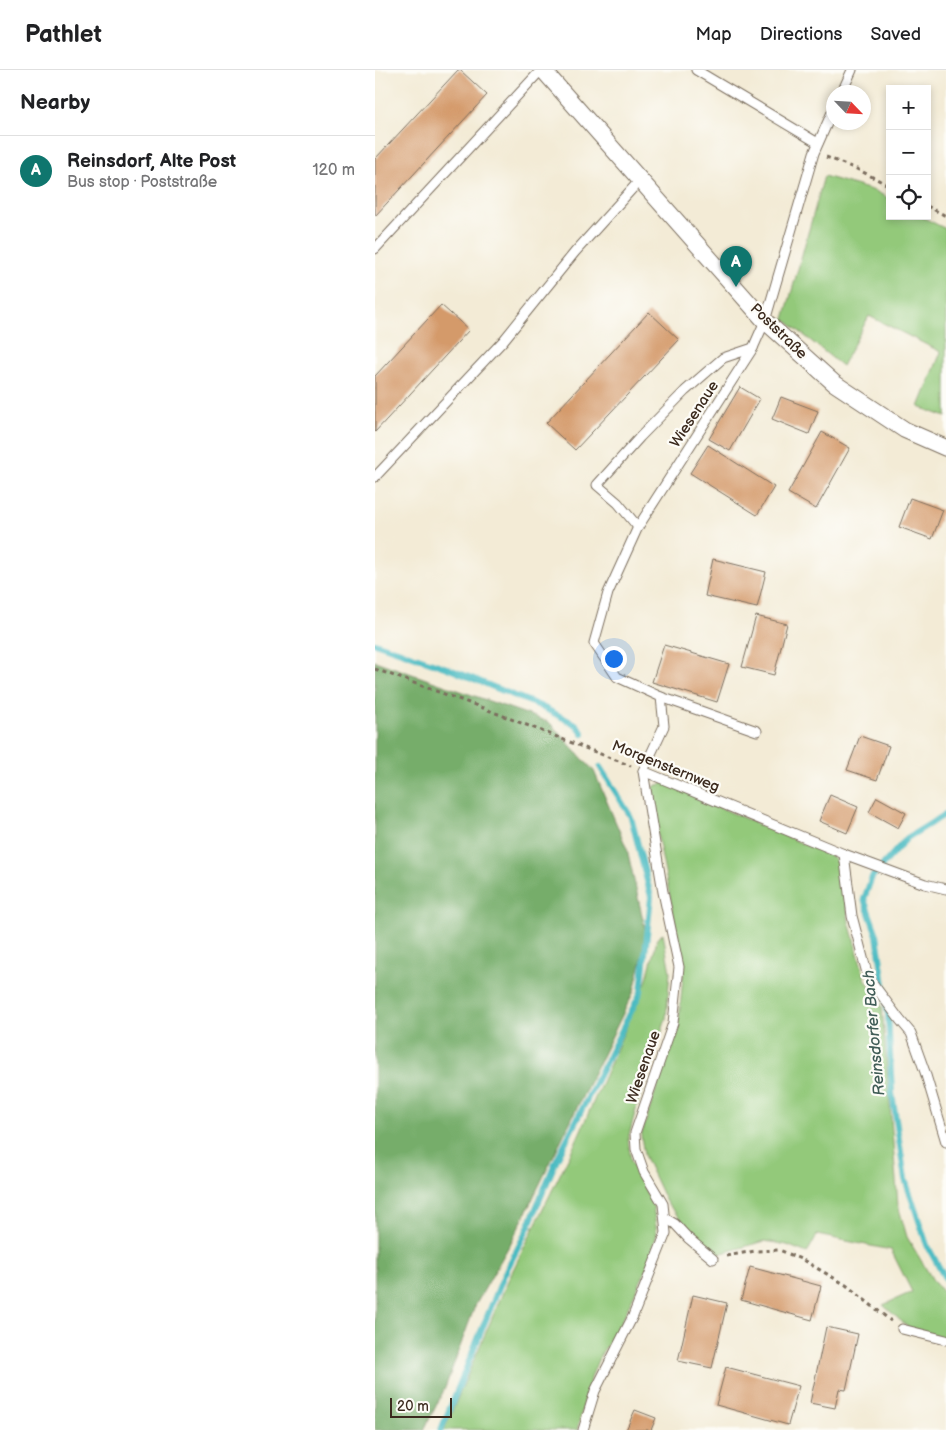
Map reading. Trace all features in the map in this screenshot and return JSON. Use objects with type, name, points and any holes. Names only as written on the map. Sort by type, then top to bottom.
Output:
[{"type":"street","name":"Poststraße","points":[[542,70],[641,179],[765,321],[835,383],[905,430],[946,448]]},
{"type":"lane","name":"Poststraße","points":[[375,249],[542,70]]},
{"type":"lane","points":[[697,70],[818,143]]},
{"type":"lane","points":[[845,85],[852,70]]},
{"type":"lane","name":"Wiesenaue","points":[[757,731],[661,697],[617,677],[594,643],[607,593],[638,527],[753,348],[765,321],[814,153],[826,125]]},
{"type":"lane","points":[[375,477],[503,341],[575,252],[641,179]]},
{"type":"lane","name":"Poststraße","points":[[638,527],[618,502],[597,485],[685,391],[723,358],[753,348]]},
{"type":"lane","points":[[643,771],[665,726],[661,697]]},
{"type":"lane","name":"Wiesenaue","points":[[583,1430],[595,1391],[633,1316],[666,1232],[663,1204],[643,1172],[636,1149],[635,1133],[673,1023],[679,968],[663,892],[643,771]]},
{"type":"lane","name":"Morgensternweg","points":[[643,771],[844,854],[946,890]]},
{"type":"lane","points":[[844,854],[851,916],[868,977],[911,1033],[946,1142]]},
{"type":"lane","points":[[665,1218],[675,1224],[713,1259]]},
{"type":"lane","points":[[902,1329],[946,1340]]},
{"type":"path","points":[[814,153],[859,170],[886,184]]},
{"type":"path","points":[[931,208],[946,216]]},
{"type":"path","name":"Morgensternweg","points":[[375,669],[483,708],[643,771]]},
{"type":"path","points":[[713,1259],[755,1251],[779,1250],[801,1259],[846,1285],[902,1329]]},
{"type":"green space","points":[[824,176],[875,191],[886,197],[886,220],[928,220],[946,229],[946,417],[919,407],[941,352],[869,316],[842,366],[784,319]]},
{"type":"green space","points":[[375,661],[549,722],[594,771],[627,849],[647,937],[634,991],[514,1237],[475,1306],[445,1388],[424,1430],[375,1430]]},
{"type":"green space","points":[[664,783],[833,857],[841,867],[849,922],[865,978],[882,1007],[898,1205],[907,1237],[934,1282],[946,1296],[946,1339],[909,1328],[883,1305],[912,1292],[891,1250],[817,1235],[807,1253],[787,1245],[765,1241],[718,1254],[666,1202],[644,1155],[641,1136],[679,1020],[684,966],[649,794],[655,786]]},
{"type":"green space","points":[[663,933],[670,972],[666,1019],[638,1102],[628,1139],[631,1161],[653,1206],[657,1233],[648,1266],[613,1339],[606,1346],[595,1368],[577,1430],[444,1430],[510,1276],[574,1146],[646,982],[657,940]]},
{"type":"building","points":[[458,70],[487,95],[375,216],[375,159]]},
{"type":"building","points":[[441,305],[469,330],[375,432],[375,376]]},
{"type":"building","points":[[649,312],[679,340],[575,450],[546,423]]},
{"type":"building","points":[[740,387],[760,399],[730,451],[709,439]]},
{"type":"building","points":[[781,397],[818,411],[809,434],[772,419]]},
{"type":"building","points":[[822,432],[850,448],[816,509],[788,493]]},
{"type":"building","points":[[708,445],[774,487],[757,515],[690,473]]},
{"type":"building","points":[[910,498],[943,510],[932,539],[899,527]]},
{"type":"building","points":[[713,559],[766,572],[757,608],[705,596]]},
{"type":"building","points":[[756,616],[787,624],[774,675],[742,667]]},
{"type":"building","points":[[664,645],[729,664],[717,702],[652,682]]},
{"type":"building","points":[[860,736],[889,746],[877,780],[847,770]]},
{"type":"building","points":[[830,795],[858,807],[847,833],[819,821]]},
{"type":"building","points":[[877,797],[906,813],[898,828],[869,812]]},
{"type":"building","points":[[750,1267],[821,1286],[812,1320],[741,1300]]},
{"type":"building","points":[[693,1295],[727,1303],[712,1368],[678,1361]]},
{"type":"building","points":[[826,1327],[858,1334],[846,1390],[839,1389],[835,1408],[810,1403]]},
{"type":"building","points":[[726,1367],[799,1386],[788,1425],[716,1405]]},
{"type":"building","points":[[635,1410],[656,1418],[651,1430],[626,1430]]},
{"type":"waterway","points":[[375,643],[447,668],[540,706],[577,725],[583,734]]},
{"type":"waterway","points":[[441,1430],[504,1275],[526,1232],[556,1161],[641,992],[651,897],[631,817],[600,767]]},
{"type":"waterway","name":"Reinsdorfer Bach","points":[[946,814],[907,838],[872,877],[864,899],[877,935],[888,1014],[892,1093],[905,1179],[927,1245],[946,1280]]},
{"type":"place","name":"Reinsdorf, Alte Post","points":[[736,287]]}]
